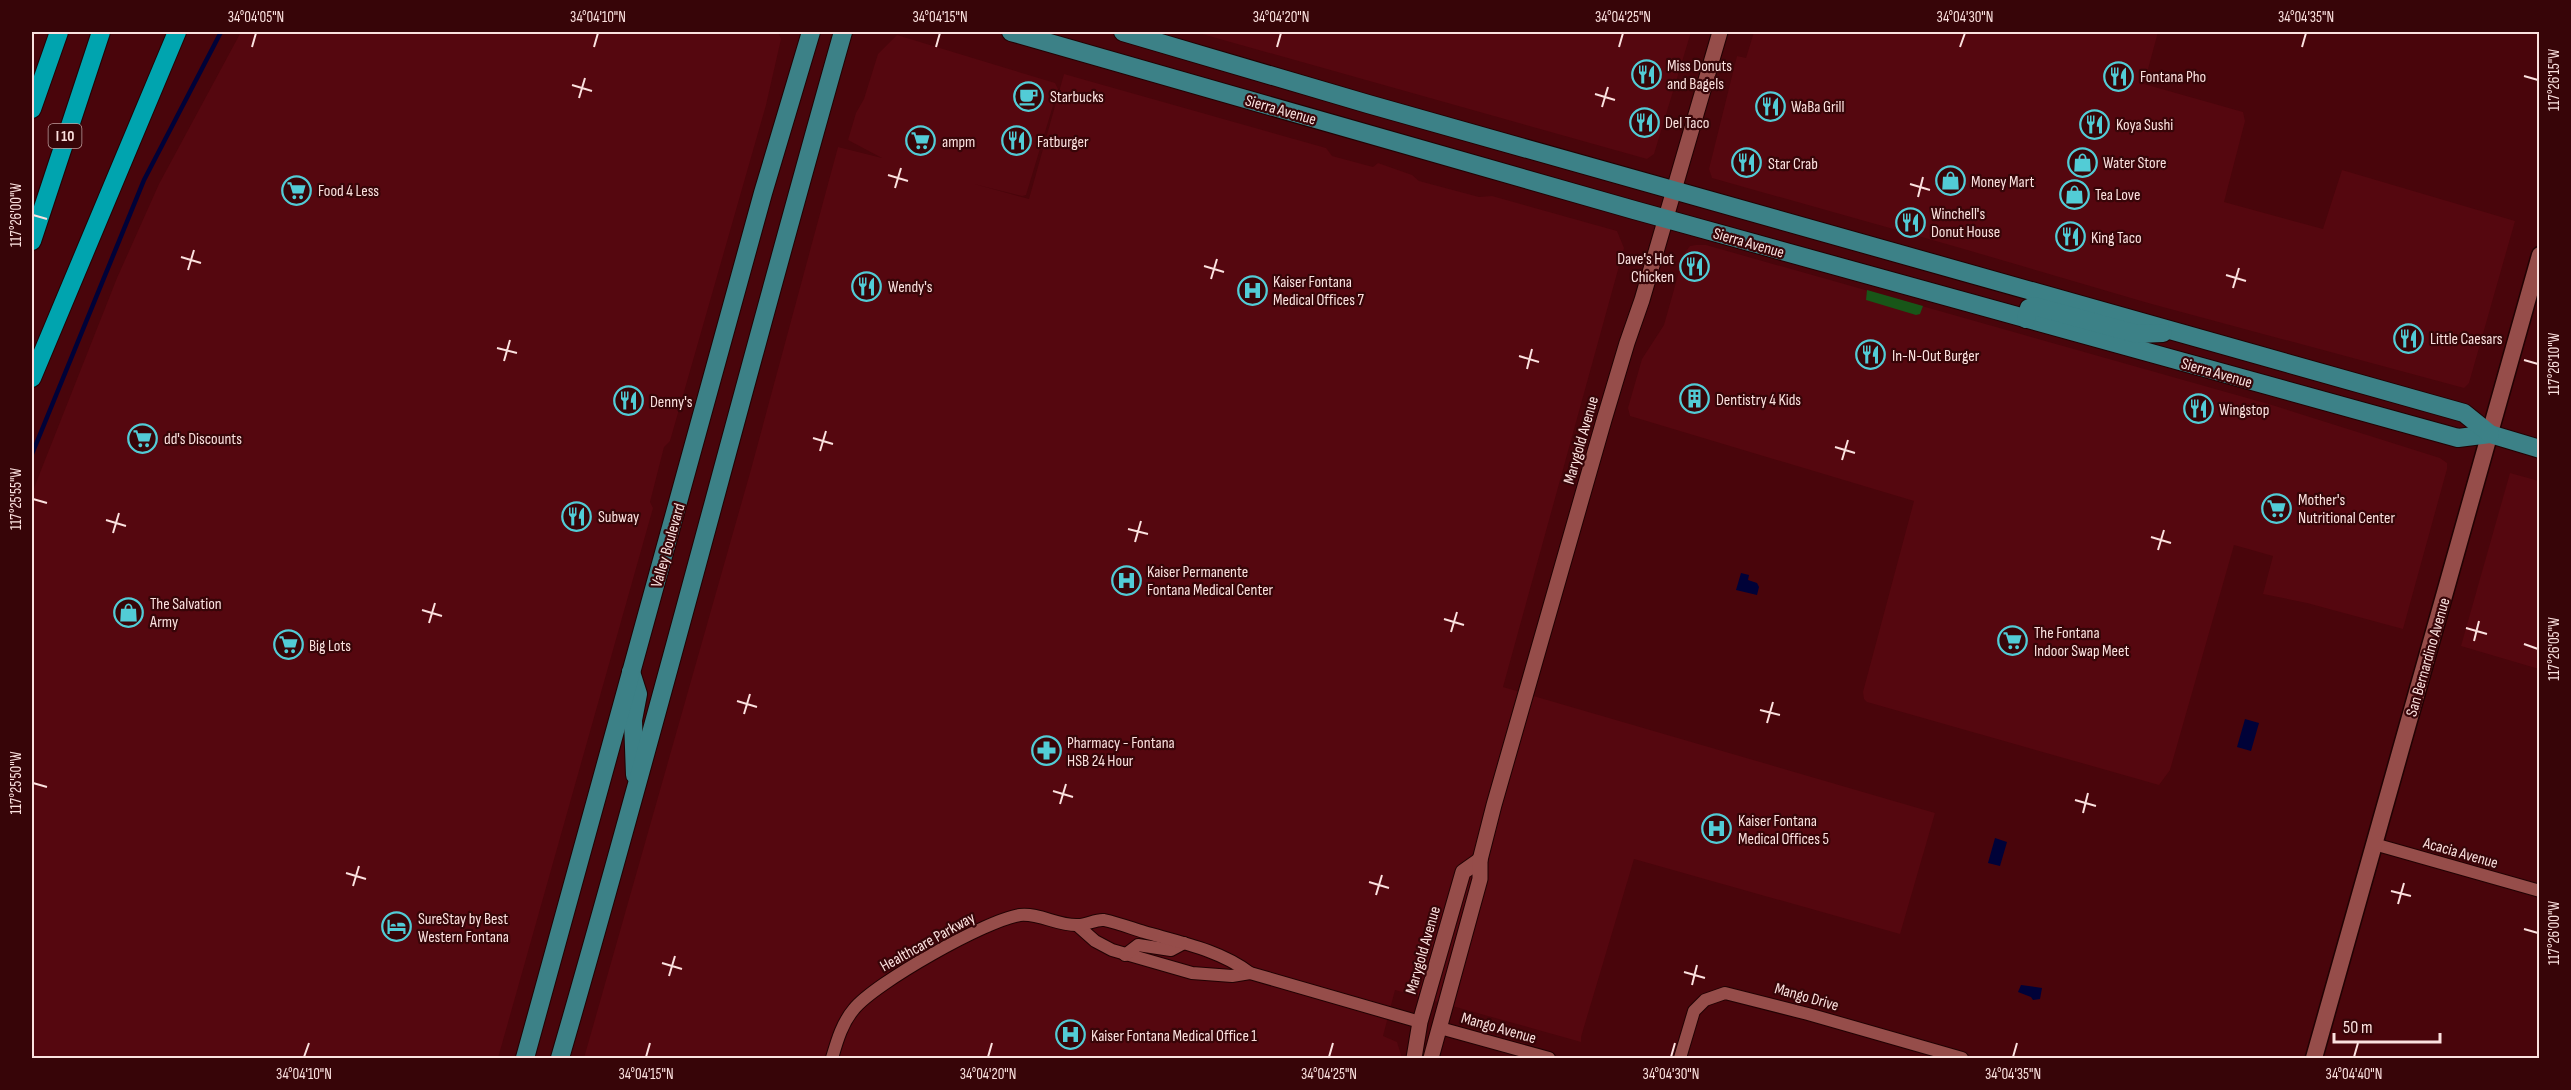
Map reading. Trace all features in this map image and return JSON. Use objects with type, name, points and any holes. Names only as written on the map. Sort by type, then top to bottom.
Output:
[{"type":"highway","name":"I 10","points":[[32,109],[58,32]]},
{"type":"highway","name":"I 10","points":[[32,241],[100,32]]},
{"type":"highway","points":[[32,378],[177,32]]},
{"type":"main road","name":"Valley Boulevard","points":[[525,1059],[763,193],[811,32]]},
{"type":"main road","name":"Valley Boulevard","points":[[560,1059],[636,791],[710,512],[843,32]]},
{"type":"main road","name":"Sierra Avenue","points":[[1011,32],[1666,218],[2458,438],[2490,435],[2540,449]]},
{"type":"main road","name":"Sierra Avenue","points":[[1123,32],[2464,413],[2490,435]]},
{"type":"main road","name":"San Bernardino Avenue","points":[[2317,1058],[2374,844],[2540,255]]},
{"type":"main road","points":[[2026,319],[2029,308],[2034,306],[2138,334],[2179,332]]},
{"type":"main road","points":[[631,672],[638,694],[633,720],[636,791]]},
{"type":"street","name":"Marygold Avenue","points":[[1431,1059],[1480,879],[1480,860],[1604,420],[1720,32]]},
{"type":"street","name":"Acacia Avenue","points":[[2374,844],[2540,891]]},
{"type":"street","points":[[1414,1059],[1420,1022],[1434,1003],[1444,980],[1480,860]]},
{"type":"street","name":"Healthcare Parkway","points":[[831,1059],[837,1039],[852,1010],[870,993],[925,959],[987,926],[1019,915],[1035,915],[1077,925],[1102,920],[1184,943],[1235,962],[1250,973],[1420,1022]]},
{"type":"street","name":"Healthcare Parkway","points":[[1077,925],[1095,941],[1125,954],[1192,973],[1232,976],[1250,973]]},
{"type":"street","points":[[1125,954],[1138,945],[1171,950],[1184,943]]},
{"type":"street","name":"Mango Drive","points":[[1680,1059],[1694,1011],[1705,1000],[1725,993],[1808,1014],[1962,1059]]},
{"type":"street","points":[[1420,1022],[1424,1046],[1422,1059]]},
{"type":"street","name":"Mango Avenue","points":[[1440,1028],[1549,1059]]},
{"type":"shaded area","points":[[241,32],[778,32],[781,39],[766,105],[670,441],[664,447],[650,502],[653,508],[498,1058],[32,1058],[32,493],[117,278],[159,184]]},
{"type":"shaded area","points":[[1195,32],[1691,32],[1654,154],[1647,159]]},
{"type":"shaded area","points":[[1754,32],[2158,32],[2144,84],[2243,112],[2245,121],[2224,202],[2323,229],[2342,170],[2515,221],[2469,383],[2464,388],[2148,303],[1712,178],[1709,169],[1737,56],[1746,58]]},
{"type":"shaded area","name":"Kaiser Permanente Fontana Medical Center","points":[[897,35],[1055,83],[1058,89],[1026,195],[1022,196],[974,184],[1029,199],[1064,74],[1326,148],[1332,156],[1373,167],[1378,163],[1412,175],[1419,181],[1479,197],[1492,196],[1617,231],[1624,248],[1503,687],[1935,813],[1900,934],[1634,859],[1581,1042],[1395,990],[1383,1036],[1397,1042],[1402,1058],[584,1058],[750,473],[838,147],[882,158],[848,140],[878,54]]},
{"type":"shaded area","points":[[1706,245],[2272,405],[2440,458],[2447,463],[2447,469],[2403,629],[2307,603],[2263,594],[2273,556],[2234,545],[2170,770],[2159,785],[1867,702],[1863,692],[1914,501],[1630,416],[1628,408],[1642,359],[1664,325],[1684,254],[1690,246]]},
{"type":"shaded area","points":[[2510,473],[2539,481],[2539,669],[2461,646]]},
{"type":"shaded area","points":[[1741,573],[1749,575],[1748,580],[1757,583],[1759,587],[1757,595],[1736,590]]},
{"type":"shaded area","points":[[2245,719],[2259,723],[2251,751],[2237,747]]},
{"type":"shaded area","points":[[1995,838],[2007,842],[2000,866],[1988,863]]},
{"type":"shaded area","points":[[2021,985],[2042,988],[2040,999],[2033,1000],[2018,992]]},
{"type":"green space","points":[[1867,290],[1923,306],[1920,314],[1916,315],[1866,300]]},
{"type":"waterway","points":[[32,454],[144,180],[221,32]]},
{"type":"place","name":"Miss Donuts and Bagels","points":[[1646,74]]},
{"type":"place","name":"Fontana Pho","points":[[2119,76]]},
{"type":"place","name":"Starbucks","points":[[1029,96]]},
{"type":"place","name":"WaBa Grill","points":[[1770,106]]},
{"type":"place","name":"Del Taco","points":[[1644,122]]},
{"type":"place","name":"Koya Sushi","points":[[2095,124]]},
{"type":"place","name":"ampm","points":[[921,141]]},
{"type":"place","name":"Fatburger","points":[[1016,141]]},
{"type":"place","name":"Water Store","points":[[2082,162]]},
{"type":"place","name":"Star Crab","points":[[1747,163]]},
{"type":"place","name":"Money Mart","points":[[1950,181]]},
{"type":"place","name":"Food 4 Less","points":[[297,190]]},
{"type":"place","name":"Tea Love","points":[[2074,194]]},
{"type":"place","name":"Winchell's Donut House","points":[[1910,222]]},
{"type":"place","name":"King Taco","points":[[2070,237]]},
{"type":"place","name":"Dave's Hot Chicken","points":[[1695,267]]},
{"type":"place","name":"Wendy's","points":[[867,286]]},
{"type":"place","name":"Kaiser Fontana Medical Offices 7","points":[[1252,290]]},
{"type":"place","name":"Little Caesars","points":[[2409,338]]},
{"type":"place","name":"In-N-Out Burger","points":[[1871,355]]},
{"type":"place","name":"Dentistry 4 Kids","points":[[1695,399]]},
{"type":"place","name":"Denny's","points":[[629,401]]},
{"type":"place","name":"Wingstop","points":[[2198,409]]},
{"type":"place","name":"dd's Discounts","points":[[143,438]]},
{"type":"place","name":"Mother's Nutritional Center","points":[[2277,508]]},
{"type":"place","name":"Subway","points":[[577,516]]},
{"type":"place","name":"Kaiser Permanente Fontana Medical Center","points":[[1126,580]]},
{"type":"place","name":"The Salvation Army","points":[[129,612]]},
{"type":"place","name":"The Fontana Indoor Swap Meet","points":[[2013,641]]},
{"type":"place","name":"Big Lots","points":[[288,645]]},
{"type":"place","name":"Pharmacy - Fontana HSB 24 Hour","points":[[1046,751]]},
{"type":"place","name":"Kaiser Fontana Medical Offices 5","points":[[1717,829]]},
{"type":"place","name":"SureStay by Best Western Fontana","points":[[397,927]]},
{"type":"place","name":"Kaiser Fontana Medical Office 1","points":[[1070,1035]]}]
